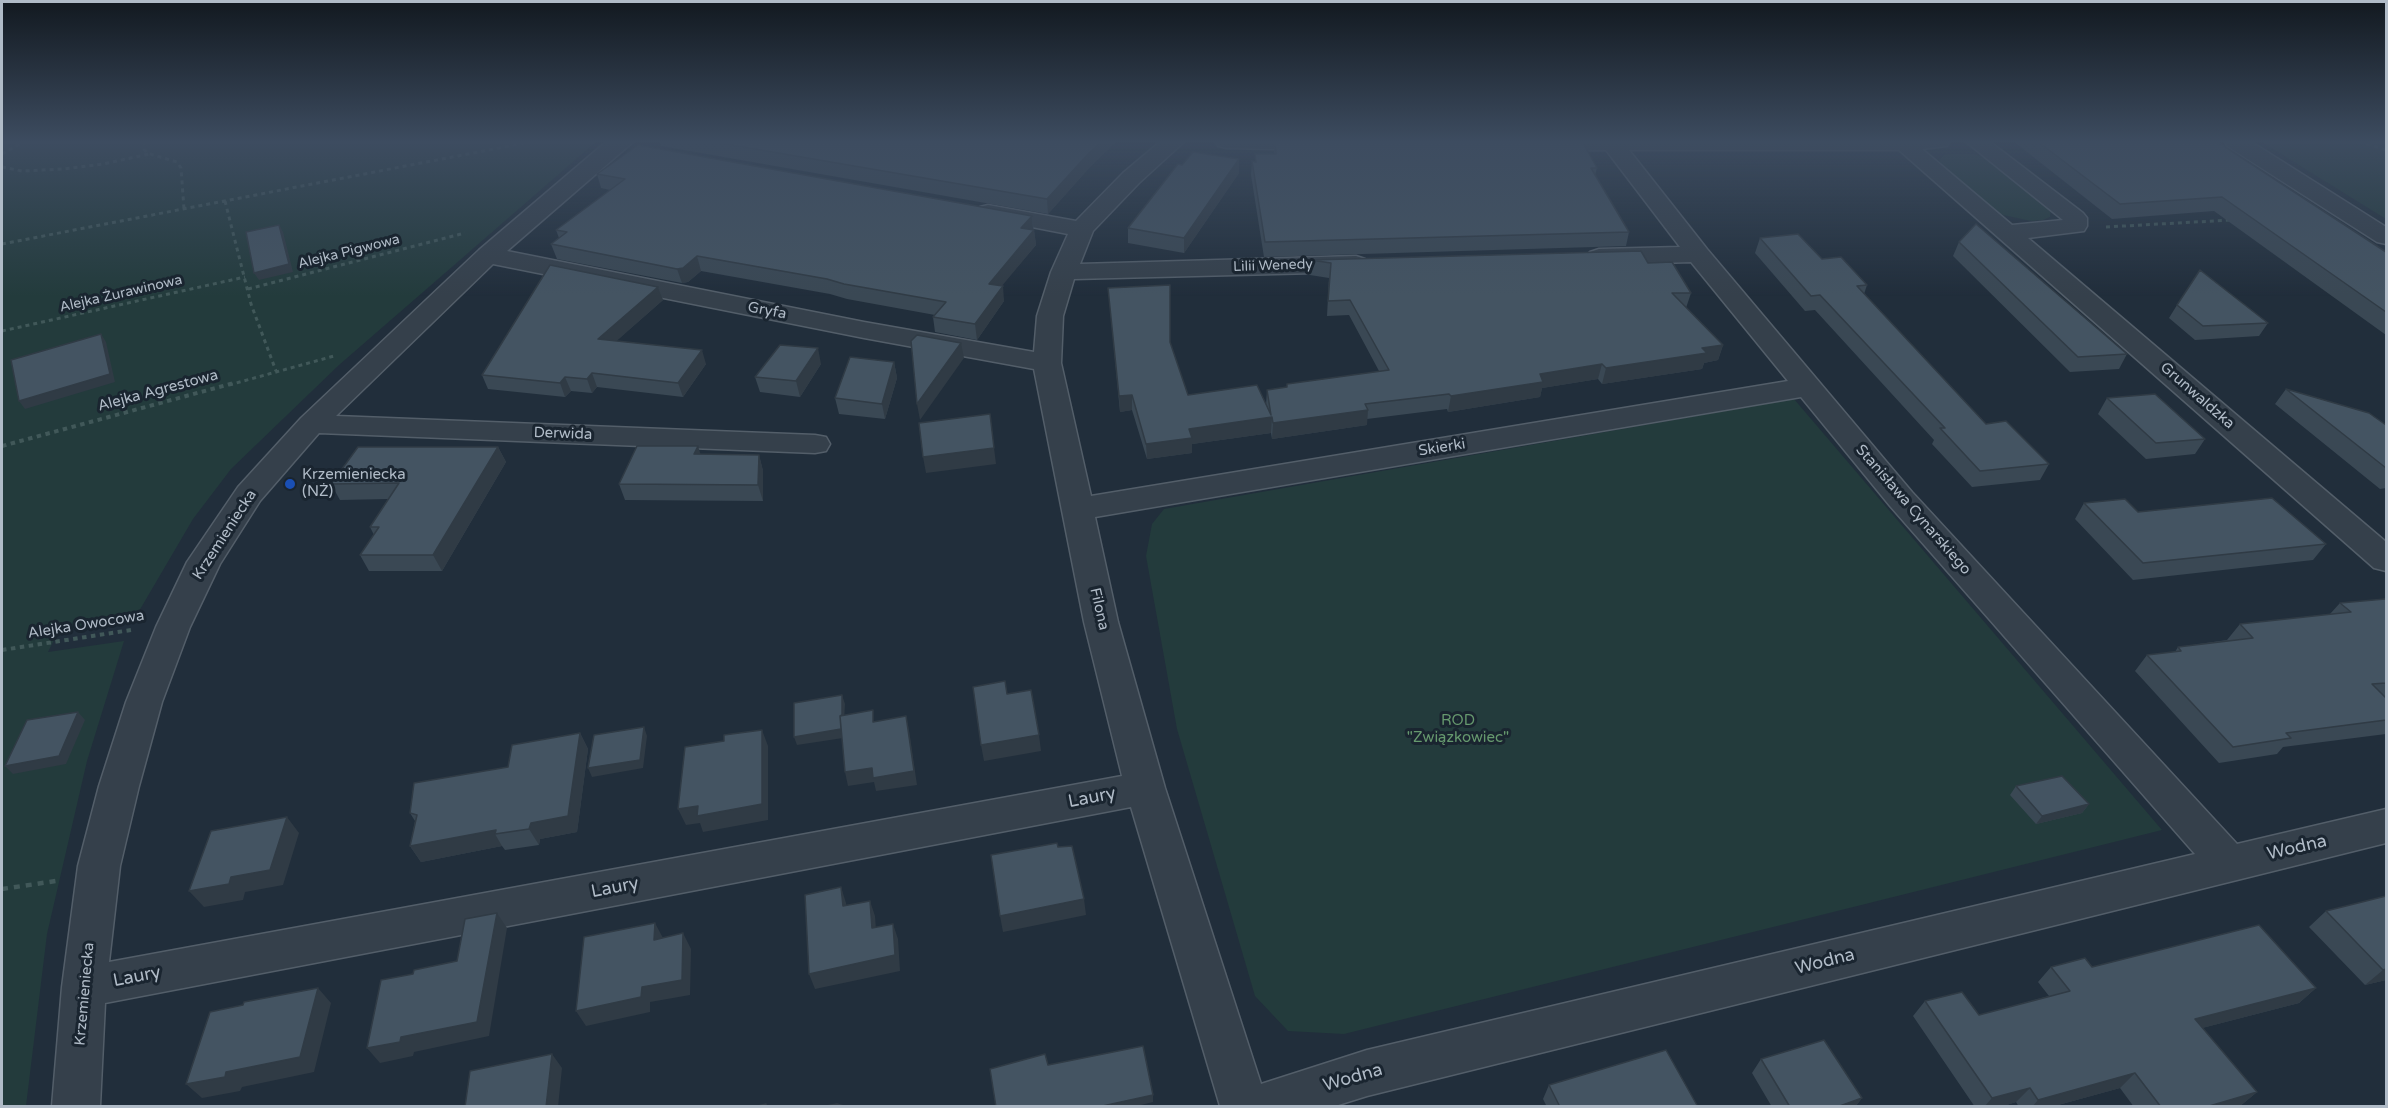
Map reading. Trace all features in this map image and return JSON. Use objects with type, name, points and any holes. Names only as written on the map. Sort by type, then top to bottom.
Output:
[{"type":"street","name":"Krzemieniecka","points":[[76,1107],[84,987],[98,873],[119,786],[144,702],[174,624],[204,562],[249,494],[311,424],[488,255],[566,193]]},
{"type":"street","name":"Filona","points":[[1117,193],[1082,229],[1064,272],[1050,316],[1047,363],[1101,622],[1146,788],[1244,1107]]},
{"type":"street","name":"Stanisława Cynarskiego","points":[[1650,193],[1806,387],[1909,508],[2229,864]]},
{"type":"street","name":"Grunwaldzka","points":[[1960,193],[2386,560]]},
{"type":"street","points":[[2008,233],[2075,226],[2075,218],[2043,193]]},
{"type":"street","points":[[2316,193],[2386,237]]},
{"type":"street","points":[[965,208],[1082,229]]},
{"type":"street","points":[[1578,257],[1698,254]]},
{"type":"street","name":"Gryfa","points":[[488,255],[864,330],[1047,363]]},
{"type":"street","name":"Lilii Wenedy","points":[[1064,272],[1375,263]]},
{"type":"street","name":"Skierki","points":[[1078,509],[1806,387]]},
{"type":"street","name":"Derwida","points":[[311,424],[815,444]]},
{"type":"street","name":"Laury","points":[[84,987],[1146,788]]},
{"type":"street","name":"Wodna","points":[[1266,1107],[1367,1073],[2386,826]]},
{"type":"path","points":[[183,193],[184,209]]},
{"type":"path","points":[[2,244],[268,193]]},
{"type":"path","points":[[225,201],[248,289],[276,371]]},
{"type":"path","points":[[2102,228],[2239,219]]},
{"type":"path","name":"Alejka Pigwowa","points":[[248,289],[456,235]]},
{"type":"path","name":"Alejka Żurawinowa","points":[[2,332],[245,277]]},
{"type":"path","name":"Alejka Agrestowa","points":[[2,446],[321,359]]},
{"type":"path","name":"Alejka Owocowa","points":[[2,650],[174,624]]},
{"type":"path","points":[[2,889],[59,880]]},
{"type":"green space","points":[[2,193],[537,193],[339,365],[231,469],[193,519],[135,618],[58,632],[48,652],[124,641],[87,761],[47,934],[26,1106],[2,1106]]},
{"type":"green space","points":[[1971,193],[2033,193],[2051,207],[2050,217],[2031,221],[1991,210]]},
{"type":"green space","points":[[2344,193],[2386,193],[2386,219]]},
{"type":"green space","name":"ROD \"Związkowiec\"","points":[[1794,399],[2162,830],[1344,1034],[1288,1031],[1255,996],[1177,729],[1146,556],[1152,524],[1164,509]]},
{"type":"building","points":[[606,193],[903,193],[1032,216],[1021,228],[1034,230],[989,284],[1003,286],[975,324],[933,317],[946,302],[697,256],[683,268],[677,269],[551,244],[567,232],[556,230]]},
{"type":"building","points":[[1010,193],[1053,193],[1047,199]]},
{"type":"building","points":[[1156,193],[1216,193],[1184,238],[1128,228]]},
{"type":"building","points":[[1257,193],[1606,193],[1629,232],[1265,242]]},
{"type":"building","points":[[2105,193],[2295,193],[2386,252],[2386,312],[2222,197],[2120,204]]},
{"type":"building","points":[[1976,224],[2127,354],[2078,357],[1959,242]]},
{"type":"building","points":[[279,225],[289,264],[254,273],[246,232]]},
{"type":"building","points":[[1798,234],[1822,259],[1841,257],[1867,285],[1857,286],[1986,424],[2006,421],[2049,464],[1980,471],[1940,428],[1945,428],[1820,295],[1811,296],[1760,238]]},
{"type":"building","points":[[1641,251],[1648,263],[1672,262],[1691,293],[1672,293],[1723,345],[1702,348],[1707,353],[1606,368],[1602,364],[1540,374],[1543,382],[1451,396],[1449,394],[1365,404],[1368,410],[1273,423],[1272,417],[1189,429],[1192,438],[1146,444],[1132,395],[1119,396],[1108,288],[1170,285],[1170,342],[1188,395],[1257,385],[1271,415],[1267,390],[1287,387],[1287,384],[1389,370],[1350,300],[1328,301],[1331,263],[1311,260]]},
{"type":"building","points":[[550,265],[658,287],[598,339],[702,350],[678,383],[592,373],[587,379],[565,377],[560,383],[482,375]]},
{"type":"building","points":[[2200,270],[2268,323],[2203,326],[2177,305]]},
{"type":"building","points":[[101,334],[110,374],[19,401],[11,360]]},
{"type":"building","points":[[917,335],[961,343],[917,404],[911,341]]},
{"type":"building","points":[[780,345],[818,348],[796,381],[755,377]]},
{"type":"building","points":[[850,357],[894,362],[882,404],[835,398]]},
{"type":"building","points":[[2286,389],[2369,413],[2386,425],[2386,468]]},
{"type":"building","points":[[2155,394],[2205,439],[2156,443],[2107,398]]},
{"type":"building","points":[[990,414],[994,448],[923,457],[919,423]]},
{"type":"building","points":[[637,446],[698,446],[694,454],[759,455],[758,485],[619,484]]},
{"type":"building","points":[[358,447],[498,447],[433,555],[360,555],[379,527],[370,527],[399,483],[331,484]]},
{"type":"building","points":[[2272,498],[2326,544],[2143,563],[2084,503],[2125,499],[2138,512]]},
{"type":"building","points":[[2385,599],[2386,683],[2372,684],[2386,698],[2386,720],[2286,733],[2291,738],[2233,747],[2147,655],[2181,651],[2178,647],[2253,638],[2240,624],[2351,612],[2340,603]]},
{"type":"building","points":[[1005,681],[1007,694],[1031,690],[1039,735],[981,745],[973,687]]},
{"type":"building","points":[[842,695],[841,729],[794,737],[794,703]]},
{"type":"building","points":[[873,710],[873,722],[906,716],[914,771],[873,778],[872,768],[845,772],[840,716]]},
{"type":"building","points":[[78,712],[59,756],[5,766],[27,720]]},
{"type":"building","points":[[644,727],[640,760],[588,768],[594,735]]},
{"type":"building","points":[[762,730],[762,804],[697,816],[698,806],[678,809],[685,747],[724,741],[724,735]]},
{"type":"building","points":[[580,733],[568,816],[531,823],[529,829],[495,834],[496,830],[410,846],[417,815],[410,813],[414,783],[508,767],[512,745]]},
{"type":"building","points":[[2062,776],[2089,804],[2042,816],[2016,786]]},
{"type":"building","points":[[287,817],[270,870],[231,877],[229,884],[189,891],[211,831]]},
{"type":"building","points":[[1057,843],[1058,847],[1072,846],[1084,899],[1000,916],[991,855]]},
{"type":"building","points":[[841,887],[843,906],[870,901],[872,928],[893,924],[895,955],[809,974],[805,895]]},
{"type":"building","points":[[2386,896],[2386,969],[2383,970],[2326,911]]},
{"type":"building","points":[[497,913],[477,1022],[401,1037],[400,1042],[367,1048],[381,980],[413,974],[414,970],[457,961],[465,919]]},
{"type":"building","points":[[655,923],[654,940],[683,933],[682,980],[642,987],[641,997],[576,1011],[584,937]]},
{"type":"building","points":[[2259,925],[2316,988],[2195,1019],[2257,1092],[2206,1107],[2161,1107],[2135,1073],[2038,1100],[2030,1088],[1992,1098],[1925,1001],[1962,992],[1979,1015],[2070,991],[2051,967],[2085,958],[2092,967]]},
{"type":"building","points":[[318,988],[300,1057],[226,1072],[225,1077],[186,1084],[210,1012],[243,1005],[244,1002]]},
{"type":"building","points":[[1824,1040],[1862,1098],[1837,1107],[1790,1107],[1761,1059]]},
{"type":"building","points":[[1143,1046],[1153,1095],[1098,1107],[996,1107],[990,1069],[1045,1054],[1048,1065]]},
{"type":"building","points":[[1666,1050],[1698,1107],[1560,1107],[1549,1085]]},
{"type":"building","points":[[552,1054],[546,1107],[465,1107],[470,1071]]},
{"type":"building","points":[[837,1104],[847,1107],[821,1107]]},
{"type":"place","name":"Krzemieniecka (NŻ)","points":[[290,484]]}]
